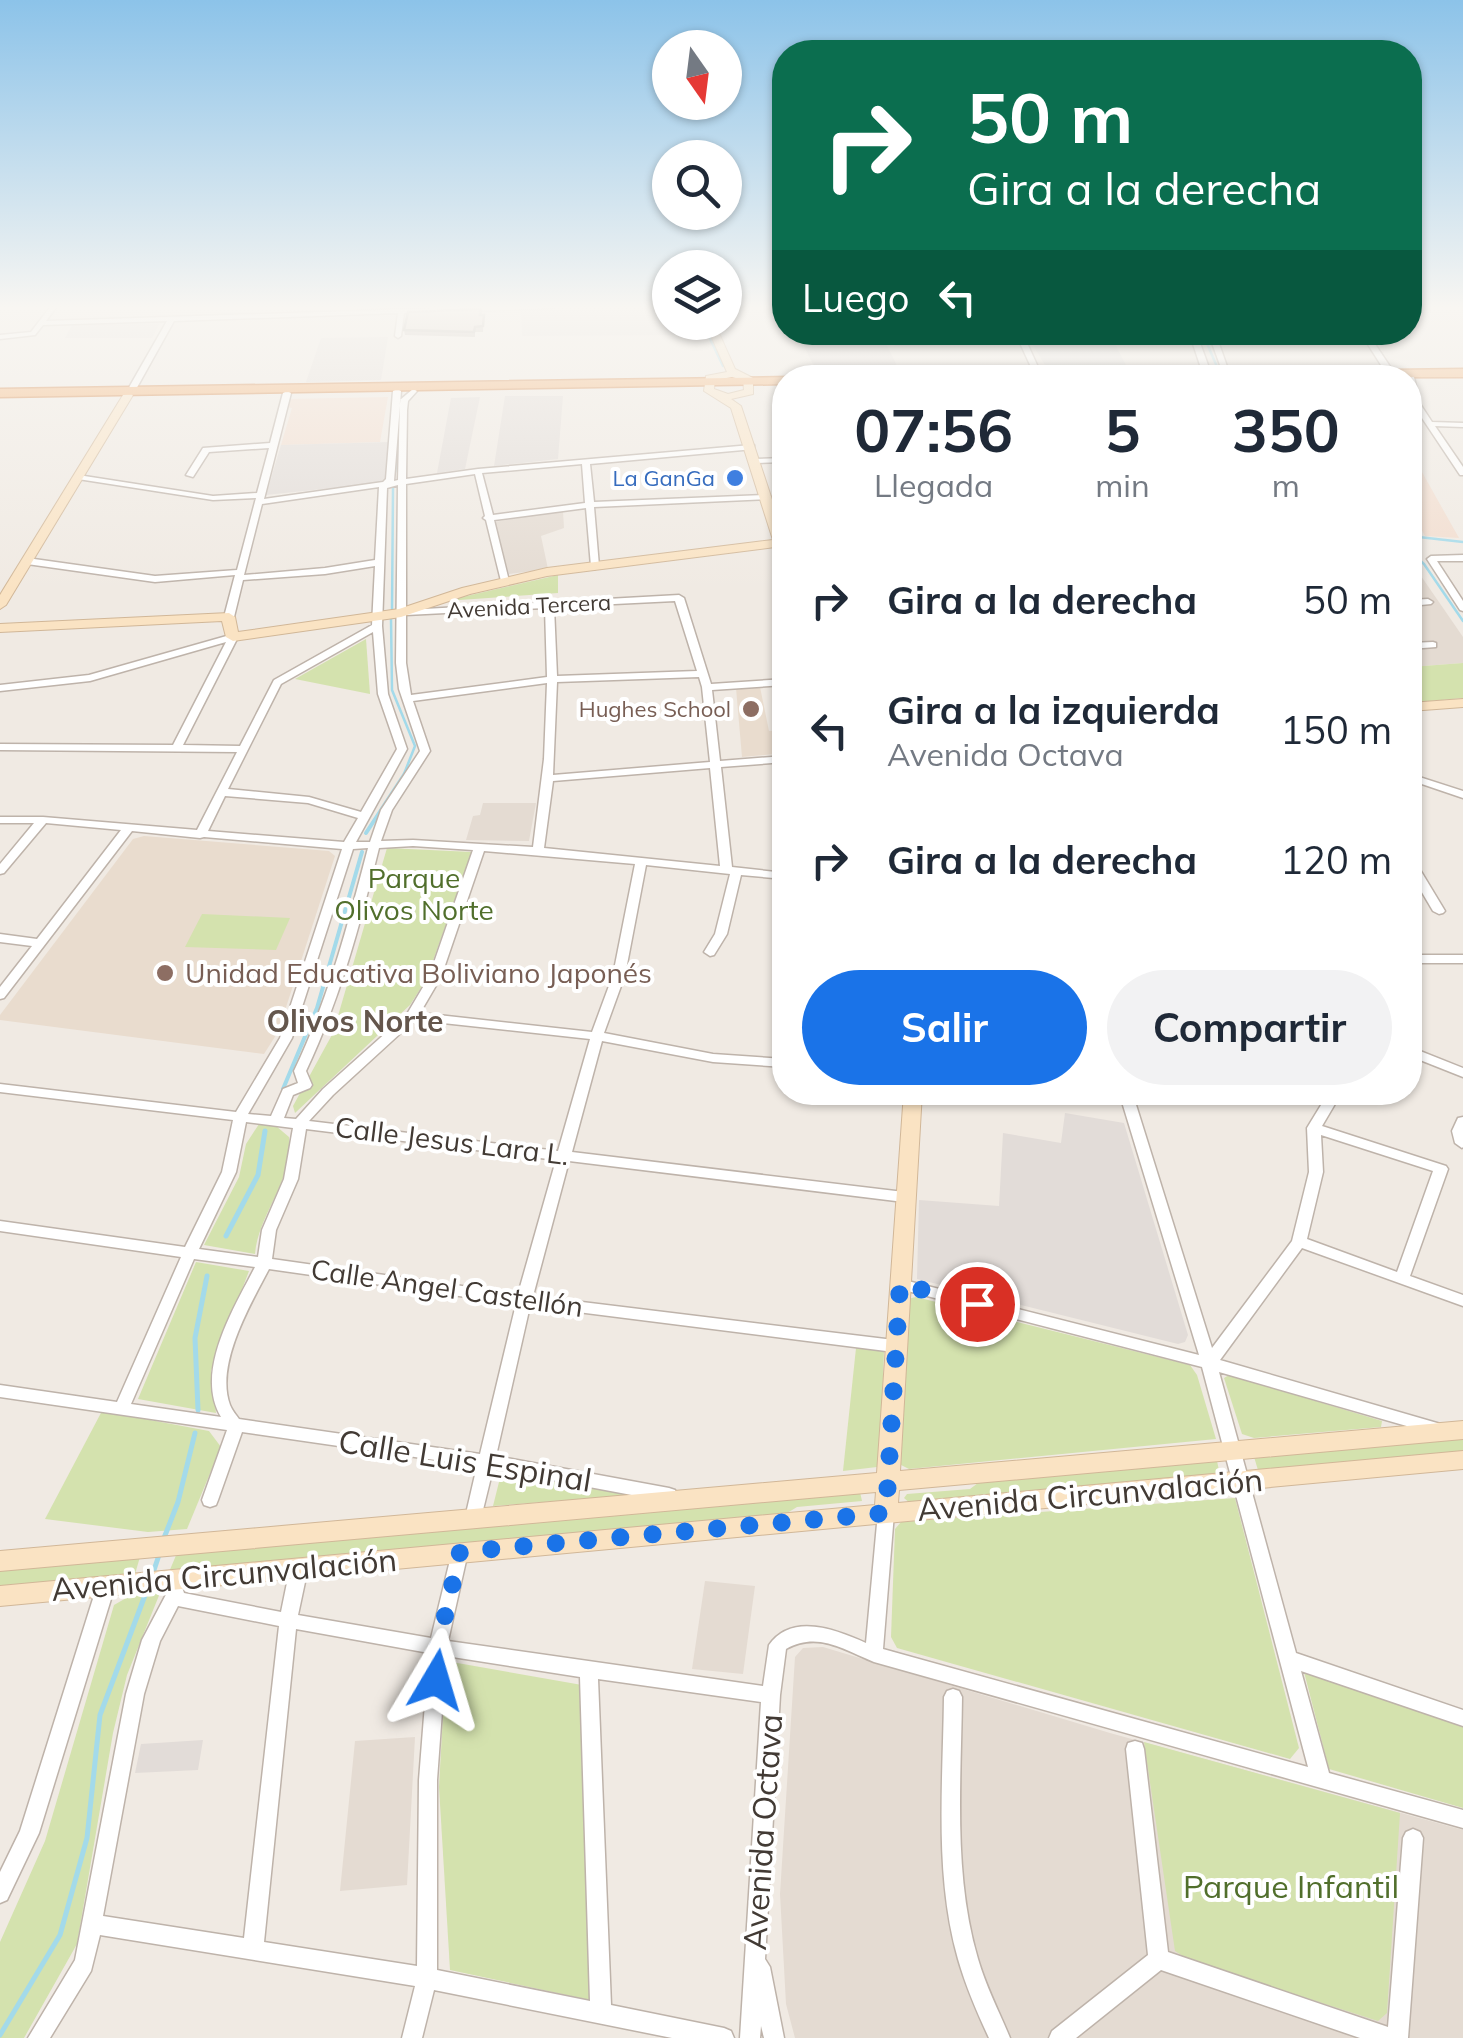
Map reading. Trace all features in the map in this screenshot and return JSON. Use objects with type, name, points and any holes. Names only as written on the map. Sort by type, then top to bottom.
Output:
[{"type":"main road","points":[[0,604],[125,401]]},
{"type":"main road","points":[[734,401],[736,406]]},
{"type":"main road","points":[[734,401],[772,512]]},
{"type":"main road","points":[[401,614],[504,581],[772,544]]},
{"type":"main road","name":"Avenida Tercera","points":[[230,626],[378,621],[401,614]]},
{"type":"main road","points":[[0,631],[230,626]]},
{"type":"main road","points":[[1422,706],[1463,703]]},
{"type":"main road","points":[[886,1513],[912,1105]]},
{"type":"main road","name":"Avenida Circunvalación","points":[[0,1562],[1454,1431]]},
{"type":"main road","name":"Avenida Circunvalación","points":[[0,1596],[132,1583],[173,1586],[299,1568],[460,1552],[1463,1460]]},
{"type":"street","points":[[177,748],[230,626],[285,401]]},
{"type":"street","points":[[122,1407],[229,1172],[241,1115],[286,1038],[348,846],[402,749],[383,694],[378,621],[383,486],[390,480],[395,401]]},
{"type":"street","points":[[277,1119],[288,1092],[304,1085],[300,1071],[321,1030],[349,948],[378,828],[425,750],[407,699],[401,664],[404,401]]},
{"type":"street","points":[[1422,413],[1463,473]]},
{"type":"street","points":[[1429,424],[1463,425]]},
{"type":"street","points":[[190,476],[206,450],[274,446]]},
{"type":"street","points":[[78,477],[213,498],[258,499],[478,471],[750,447]]},
{"type":"street","points":[[586,460],[595,566]]},
{"type":"street","points":[[756,461],[772,460]]},
{"type":"street","points":[[478,471],[504,581]]},
{"type":"street","points":[[488,518],[590,505],[767,497]]},
{"type":"street","points":[[1463,558],[1431,559],[1463,608]]},
{"type":"street","points":[[27,560],[155,578],[325,572],[381,562]]},
{"type":"street","name":"Avenida Tercera","points":[[401,614],[679,598],[704,674]]},
{"type":"street","points":[[1422,602],[1428,602]]},
{"type":"street","points":[[538,852],[550,778],[555,679],[548,604]]},
{"type":"street","points":[[200,835],[277,682],[378,621]]},
{"type":"street","points":[[0,688],[90,678],[230,626]]},
{"type":"street","points":[[1422,645],[1433,645]]},
{"type":"street","points":[[407,699],[555,679],[704,674],[731,870],[720,934],[710,952]]},
{"type":"street","points":[[707,687],[772,683]]},
{"type":"street","points":[[0,746],[244,749]]},
{"type":"street","points":[[550,778],[772,760]]},
{"type":"street","points":[[1422,781],[1463,795]]},
{"type":"street","points":[[221,792],[309,800],[363,816]]},
{"type":"street","points":[[0,820],[43,820],[348,846],[538,852],[772,875]]},
{"type":"street","points":[[0,871],[43,820]]},
{"type":"street","points":[[0,995],[127,830]]},
{"type":"street","points":[[210,1500],[236,1428],[222,1405],[219,1368],[238,1316],[264,1264],[268,1230],[291,1179],[301,1122],[328,1092],[412,1016],[436,977],[479,848]]},
{"type":"street","points":[[473,1518],[524,1300],[596,1036],[619,976],[641,861]]},
{"type":"street","points":[[1422,889],[1439,910]]},
{"type":"street","points":[[0,938],[40,943]]},
{"type":"street","points":[[1422,959],[1463,958]]},
{"type":"street","points":[[412,1016],[596,1036],[714,1058],[772,1062]]},
{"type":"street","points":[[1422,1056],[1463,1072]]},
{"type":"street","name":"Calle Jesus Lara L.","points":[[0,1088],[904,1197]]},
{"type":"street","points":[[1128,1105],[1209,1363],[1321,1780]]},
{"type":"street","points":[[1209,1363],[1299,1242],[1316,1172],[1314,1128],[1328,1105]]},
{"type":"street","points":[[1462,1143],[1459,1131],[1463,1121]]},
{"type":"street","points":[[1314,1128],[1441,1169],[1402,1277]]},
{"type":"street","name":"Calle Angel Castellón","points":[[0,1226],[524,1300],[894,1346]]},
{"type":"street","points":[[1299,1242],[1463,1301]]},
{"type":"street","points":[[900,1284],[1454,1431]]},
{"type":"street","name":"Calle Luis Espinal","points":[[0,1391],[122,1407],[236,1428],[487,1461],[694,1500]]},
{"type":"street","points":[[886,1513],[874,1654],[1463,1819]]},
{"type":"street","points":[[412,2038],[426,1978],[428,1780],[438,1646],[460,1552]]},
{"type":"street","points":[[253,1950],[288,1622],[299,1568]]},
{"type":"street","points":[[0,1893],[29,1833],[106,1586]]},
{"type":"street","points":[[38,2038],[84,1964],[135,1694],[173,1586],[288,1622],[590,1672],[771,1694]]},
{"type":"street","name":"Avenida Octava","points":[[750,2038],[771,1694],[778,1644],[807,1630],[874,1654]]},
{"type":"street","points":[[1290,1659],[1463,1718]]},
{"type":"street","points":[[590,1672],[600,2011]]},
{"type":"street","points":[[953,1697],[953,1896],[964,1956],[1000,2038]]},
{"type":"street","points":[[1135,1749],[1159,1959]]},
{"type":"street","points":[[1159,1959],[1394,2038],[1414,1838]]},
{"type":"street","points":[[94,1924],[426,1978],[724,2038]]},
{"type":"street","points":[[756,1940],[774,2038]]},
{"type":"street","points":[[1060,2038],[1159,1959]]},
{"type":"shaded area","points":[[287,401],[387,401],[380,442],[281,445],[292,408],[286,407]]},
{"type":"shaded area","points":[[450,401],[479,401],[465,469],[437,473]]},
{"type":"shaded area","points":[[504,401],[563,401],[558,459],[494,466]]},
{"type":"shaded area","points":[[390,442],[386,478],[379,483],[266,495],[281,445]]},
{"type":"shaded area","points":[[1422,472],[1459,538],[1425,536],[1422,530]]},
{"type":"shaded area","points":[[563,511],[564,528],[541,536],[548,569],[509,574],[494,522]]},
{"type":"shaded area","points":[[1422,577],[1463,637],[1463,663],[1422,666]]},
{"type":"shaded area","name":"Hughes School","points":[[760,687],[772,731],[772,754],[742,757],[736,688]]},
{"type":"shaded area","points":[[483,803],[536,803],[529,841],[466,840],[473,816],[480,815]]},
{"type":"shaded area","name":"Unidad Educativa Boliviano Japonés","points":[[144,836],[329,851],[335,856],[278,1032],[264,1054],[0,1020],[133,839]]},
{"type":"shaded area","points":[[1065,1113],[1124,1123],[1188,1335],[1185,1342],[1178,1344],[917,1279],[919,1200],[999,1206],[1003,1133],[1061,1143]]},
{"type":"shaded area","points":[[705,1581],[755,1586],[743,1674],[692,1669]]},
{"type":"shaded area","points":[[823,1647],[1110,1733],[1463,1830],[1463,2038],[795,2038],[786,2004],[780,1894],[795,1657],[803,1648]]},
{"type":"shaded area","points":[[415,1737],[407,1885],[340,1891],[355,1741]]},
{"type":"shaded area","points":[[203,1740],[198,1770],[135,1773],[141,1744]]},
{"type":"green space","points":[[558,575],[558,593],[445,601]]},
{"type":"green space","points":[[366,639],[370,694],[295,679]]},
{"type":"green space","points":[[1463,663],[1463,698],[1422,702],[1422,666]]},
{"type":"green space","name":"Parque Olivos Norte","points":[[387,848],[472,852],[426,980],[410,1005],[295,1113],[293,1106],[333,1033]]},
{"type":"green space","points":[[202,914],[290,918],[276,950],[185,947]]},
{"type":"green space","points":[[259,1124],[276,1126],[289,1137],[289,1153],[255,1254],[204,1245],[239,1177],[246,1144]]},
{"type":"green space","points":[[196,1262],[249,1271],[211,1371],[216,1413],[138,1399]]},
{"type":"green space","points":[[916,1297],[1190,1365],[1197,1375],[1216,1439],[909,1469],[901,1465],[907,1299]]},
{"type":"green space","points":[[856,1348],[884,1351],[880,1461],[877,1467],[843,1471]]},
{"type":"green space","points":[[1229,1375],[1382,1421],[1381,1427],[1254,1438],[1242,1434],[1224,1378]]},
{"type":"green space","points":[[102,1411],[209,1431],[221,1447],[187,1529],[148,1532],[45,1519]]},
{"type":"green space","points":[[1463,1437],[1463,1454],[1264,1472],[1258,1470],[1254,1457]]},
{"type":"green space","points":[[1217,1461],[1220,1475],[911,1504],[904,1498],[907,1494],[970,1489],[982,1480]]},
{"type":"green space","points":[[501,1474],[638,1495],[493,1506]]},
{"type":"green space","points":[[860,1492],[862,1501],[797,1507],[784,1515],[169,1572],[177,1553]]},
{"type":"green space","points":[[1235,1498],[1299,1748],[1290,1759],[897,1648],[891,1637],[895,1529],[901,1522]]},
{"type":"green space","points":[[140,1557],[135,1574],[0,1587],[0,1570]]},
{"type":"green space","points":[[160,1593],[127,1675],[113,1733],[77,1944],[24,2038],[0,2038],[0,1942],[45,1841],[114,1605],[128,1597]]},
{"type":"green space","points":[[446,1661],[582,1685],[590,2000],[450,1970],[439,1787]]},
{"type":"green space","points":[[1304,1672],[1463,1727],[1463,1808],[1329,1769]]},
{"type":"green space","name":"Parque Infantil","points":[[1144,1742],[1400,1813],[1387,2013],[1378,2021],[1189,1960],[1175,1951]]},
{"type":"waterway","points":[[395,472],[398,422]]},
{"type":"waterway","points":[[392,609],[393,488]]},
{"type":"waterway","points":[[1422,537],[1463,542]]},
{"type":"waterway","points":[[1422,562],[1463,621]]},
{"type":"waterway","points":[[391,618],[392,690],[415,746],[404,774]]},
{"type":"waterway","points":[[366,833],[406,772]]},
{"type":"waterway","points":[[283,1089],[317,1008],[362,852]]},
{"type":"waterway","points":[[226,1236],[258,1175],[265,1131]]},
{"type":"waterway","points":[[198,1410],[195,1338],[207,1276]]},
{"type":"waterway","points":[[164,1538],[178,1502],[195,1433]]},
{"type":"waterway","points":[[152,1576],[160,1552]]},
{"type":"waterway","points":[[0,2035],[60,1935],[87,1838],[100,1715],[147,1590]]},
{"type":"place","name":"La GanGa","points":[[735,478]]},
{"type":"place","name":"Hughes School","points":[[751,709]]},
{"type":"place","name":"Unidad Educativa Boliviano Japonés","points":[[165,973]]},
{"type":"district","name":"Olivos Norte","points":[[355,1022]]},
{"type":"route","points":[[436,1680],[438,1646],[460,1552],[886,1513],[900,1284],[977,1304]]}]
